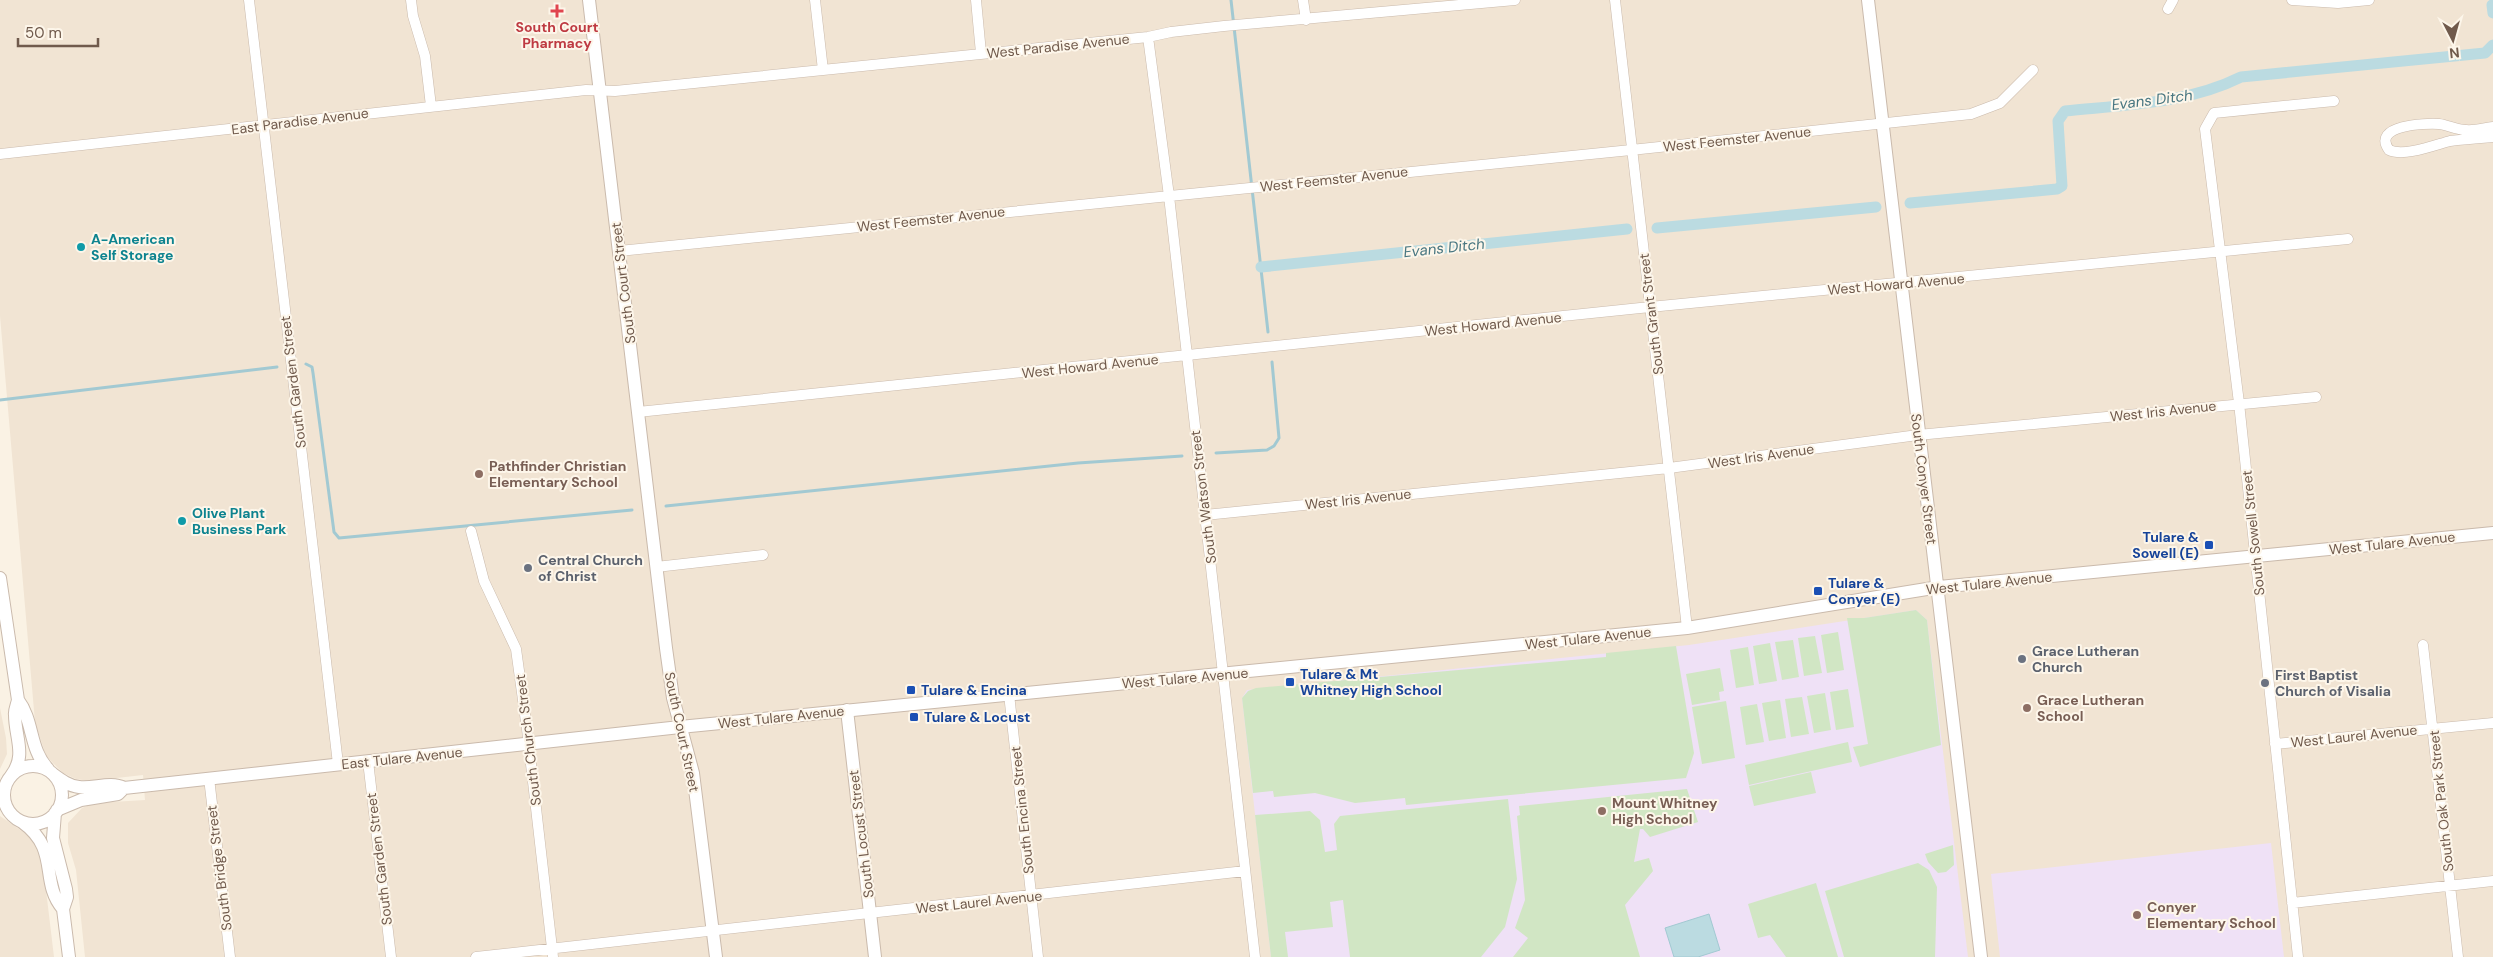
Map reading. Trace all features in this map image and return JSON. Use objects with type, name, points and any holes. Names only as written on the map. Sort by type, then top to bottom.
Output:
[{"type":"street","name":"South Garden Street","points":[[249,0],[338,764]]},
{"type":"street","points":[[411,0],[413,16],[425,56],[431,106]]},
{"type":"street","name":"South Court Street","points":[[589,0],[672,698],[694,774],[716,957]]},
{"type":"street","points":[[815,0],[823,70]]},
{"type":"street","points":[[976,0],[981,53]]},
{"type":"street","points":[[1303,0],[1306,20]]},
{"type":"street","name":"West Paradise Avenue","points":[[600,91],[1148,37],[1180,31],[1306,20],[1438,4],[1515,0]]},
{"type":"street","name":"South Grant Street","points":[[1614,0],[1687,628]]},
{"type":"street","name":"South Conyer Street","points":[[1868,0],[1884,124],[1918,435],[1939,587],[1981,957]]},
{"type":"street","points":[[2292,0],[2338,3],[2369,0]]},
{"type":"street","name":"South Watson Street","points":[[1148,37],[1169,196],[1255,957]]},
{"type":"street","name":"West Feemster Avenue","points":[[619,251],[1632,150],[1971,114],[2000,102],[2033,70]]},
{"type":"street","name":"East Paradise Avenue","points":[[0,154],[431,106],[586,90],[600,91]]},
{"type":"street","name":"South Sowell Street","points":[[2298,957],[2239,403],[2222,252],[2205,129],[2214,113],[2334,101]]},
{"type":"street","points":[[2493,127],[2465,130],[2438,124],[2416,125],[2394,128],[2386,135],[2385,141],[2389,150],[2396,152],[2439,146],[2452,141],[2493,137]]},
{"type":"street","name":"West Howard Avenue","points":[[638,412],[1650,307],[2348,239]]},
{"type":"street","name":"West Iris Avenue","points":[[1205,514],[1669,468],[1918,435],[2316,397]]},
{"type":"street","name":"South Church Street","points":[[471,531],[484,581],[516,649],[529,744],[552,952]]},
{"type":"street","name":"West Tulare Avenue","points":[[680,727],[1687,628],[1939,587],[2493,533]]},
{"type":"street","points":[[656,567],[763,555]]},
{"type":"street","points":[[0,578],[18,700],[14,715],[20,740],[20,756],[17,766],[6,780],[4,797],[16,817],[42,841],[55,900],[63,909]]},
{"type":"street","name":"South Oak Park Street","points":[[2423,645],[2434,728],[2458,957]]},
{"type":"street","name":"South Encina Street","points":[[1008,694],[1038,957]]},
{"type":"street","points":[[18,700],[27,711],[36,752],[52,773],[61,790],[61,800],[56,811],[52,830],[66,889],[67,897],[63,909],[69,957]]},
{"type":"street","name":"South Locust Street","points":[[847,710],[876,957]]},
{"type":"street","name":"West Laurel Avenue","points":[[2274,744],[2493,723]]},
{"type":"street","name":"East Tulare Avenue","points":[[52,773],[74,786],[90,787],[116,784],[124,788],[680,727]]},
{"type":"street","name":"South Garden Street","points":[[368,761],[391,957]]},
{"type":"street","points":[[6,780],[17,770],[29,766],[38,766],[52,773]]},
{"type":"street","name":"South Bridge Street","points":[[209,778],[230,957]]},
{"type":"street","name":"East Tulare Avenue","points":[[56,811],[82,800],[118,794],[124,788]]},
{"type":"street","points":[[0,808],[30,823],[40,822],[56,811]]},
{"type":"street","name":"West Laurel Avenue","points":[[476,957],[552,952],[713,931],[1246,871]]},
{"type":"street","points":[[2292,903],[2493,882]]},
{"type":"shaded area","points":[[0,0],[2493,0],[2493,957],[85,957],[76,870],[68,843],[68,823],[82,808],[95,803],[145,800],[143,775],[90,781],[76,779],[63,773],[46,756],[35,722],[0,316]]},
{"type":"shaded area","name":"Mount Whitney High School","points":[[1916,610],[1927,620],[1968,957],[1271,957],[1242,698],[1247,690],[1689,645]]},
{"type":"shaded area","points":[[0,708],[7,754],[0,769]]},
{"type":"shaded area","points":[[0,816],[29,836],[39,852],[43,865],[54,957],[0,957]]},
{"type":"shaded area","name":"Conyer Elementary School","points":[[2271,843],[2284,957],[2000,957],[1991,874]]},
{"type":"green space","points":[[1916,610],[1927,620],[1941,745],[1860,767],[1853,747],[1868,744],[1847,618],[1864,618]]},
{"type":"green space","points":[[1838,632],[1844,670],[1827,673],[1821,635]]},
{"type":"green space","points":[[1815,636],[1822,673],[1804,676],[1798,638]]},
{"type":"green space","points":[[1793,640],[1799,677],[1782,680],[1775,642]]},
{"type":"green space","points":[[1770,643],[1777,681],[1759,684],[1753,646]]},
{"type":"green space","points":[[1676,646],[1694,753],[1686,778],[1406,805],[1405,798],[1355,803],[1315,793],[1274,797],[1273,791],[1253,793],[1242,698],[1248,691],[1256,688],[1606,657],[1606,653]]},
{"type":"green space","points":[[1748,647],[1754,685],[1736,688],[1730,650]]},
{"type":"green space","points":[[1720,668],[1724,691],[1719,692],[1720,700],[1692,705],[1686,674]]},
{"type":"green space","points":[[1848,689],[1854,727],[1836,730],[1830,692]]},
{"type":"green space","points":[[1825,693],[1831,730],[1814,733],[1807,696]]},
{"type":"green space","points":[[1802,697],[1809,734],[1791,737],[1785,699]]},
{"type":"green space","points":[[1780,700],[1786,738],[1769,741],[1762,703]]},
{"type":"green space","points":[[1726,701],[1735,758],[1702,764],[1692,707]]},
{"type":"green space","points":[[1757,704],[1764,742],[1746,745],[1740,707]]},
{"type":"green space","points":[[1848,742],[1852,762],[1749,785],[1745,765]]},
{"type":"green space","points":[[1811,772],[1816,793],[1754,806],[1749,786]]},
{"type":"green space","points":[[1687,789],[1698,822],[1650,837],[1643,829],[1640,829],[1634,862],[1649,858],[1653,871],[1625,905],[1640,957],[1513,957],[1528,938],[1515,928],[1525,900],[1517,816],[1520,815],[1519,806]]},
{"type":"green space","points":[[1508,799],[1517,879],[1505,927],[1481,957],[1350,957],[1343,900],[1330,902],[1333,927],[1285,932],[1288,957],[1271,957],[1255,815],[1310,811],[1320,820],[1325,852],[1337,850],[1334,824],[1340,816]]},
{"type":"green space","points":[[1953,845],[1954,865],[1946,872],[1938,873],[1928,862],[1925,854]]},
{"type":"green space","points":[[1918,863],[1929,870],[1937,887],[1935,957],[1844,957],[1825,891]]},
{"type":"green space","points":[[1816,883],[1838,957],[1786,957],[1770,935],[1758,938],[1748,904]]},
{"type":"water","points":[[1709,914],[1720,950],[1698,957],[1674,957],[1665,928]]},
{"type":"waterway","points":[[1231,0],[1268,332]]},
{"type":"waterway","name":"Evans Ditch","points":[[2492,5],[2493,13]]},
{"type":"waterway","name":"Evans Ditch","points":[[1910,203],[2057,189],[2062,186],[2058,121],[2065,111],[2132,105],[2177,98],[2199,93],[2241,77],[2485,53],[2493,45]]},
{"type":"waterway","name":"Evans Ditch","points":[[1657,228],[1876,207]]},
{"type":"waterway","name":"Evans Ditch","points":[[1261,267],[1627,229]]},
{"type":"waterway","points":[[1216,453],[1267,450],[1274,446],[1279,438],[1272,362]]},
{"type":"waterway","points":[[306,364],[312,367],[334,532],[339,538],[632,510]]},
{"type":"waterway","points":[[0,400],[277,367]]},
{"type":"waterway","points":[[666,506],[1078,463],[1182,456]]},
{"type":"place","name":"South Court Pharmacy","points":[[557,11]]},
{"type":"place","name":"A-American Self Storage","points":[[81,247]]},
{"type":"place","name":"Pathfinder Christian Elementary School","points":[[479,474]]},
{"type":"place","name":"Olive Plant Business Park","points":[[182,521]]},
{"type":"place","name":"Tulare & Sowell (E)","points":[[2209,545]]},
{"type":"place","name":"Central Church of Christ","points":[[528,568]]},
{"type":"place","name":"Tulare & Conyer (E)","points":[[1818,591]]},
{"type":"place","name":"Grace Lutheran Church","points":[[2022,659]]},
{"type":"place","name":"Tulare & Mt Whitney High School","points":[[1290,682]]},
{"type":"place","name":"First Baptist Church of Visalia","points":[[2265,683]]},
{"type":"place","name":"Tulare & Encina","points":[[911,690]]},
{"type":"place","name":"Grace Lutheran School","points":[[2027,708]]},
{"type":"place","name":"Tulare & Locust","points":[[914,717]]},
{"type":"place","name":"Mount Whitney High School","points":[[1602,811]]},
{"type":"place","name":"Conyer Elementary School","points":[[2137,915]]}]
